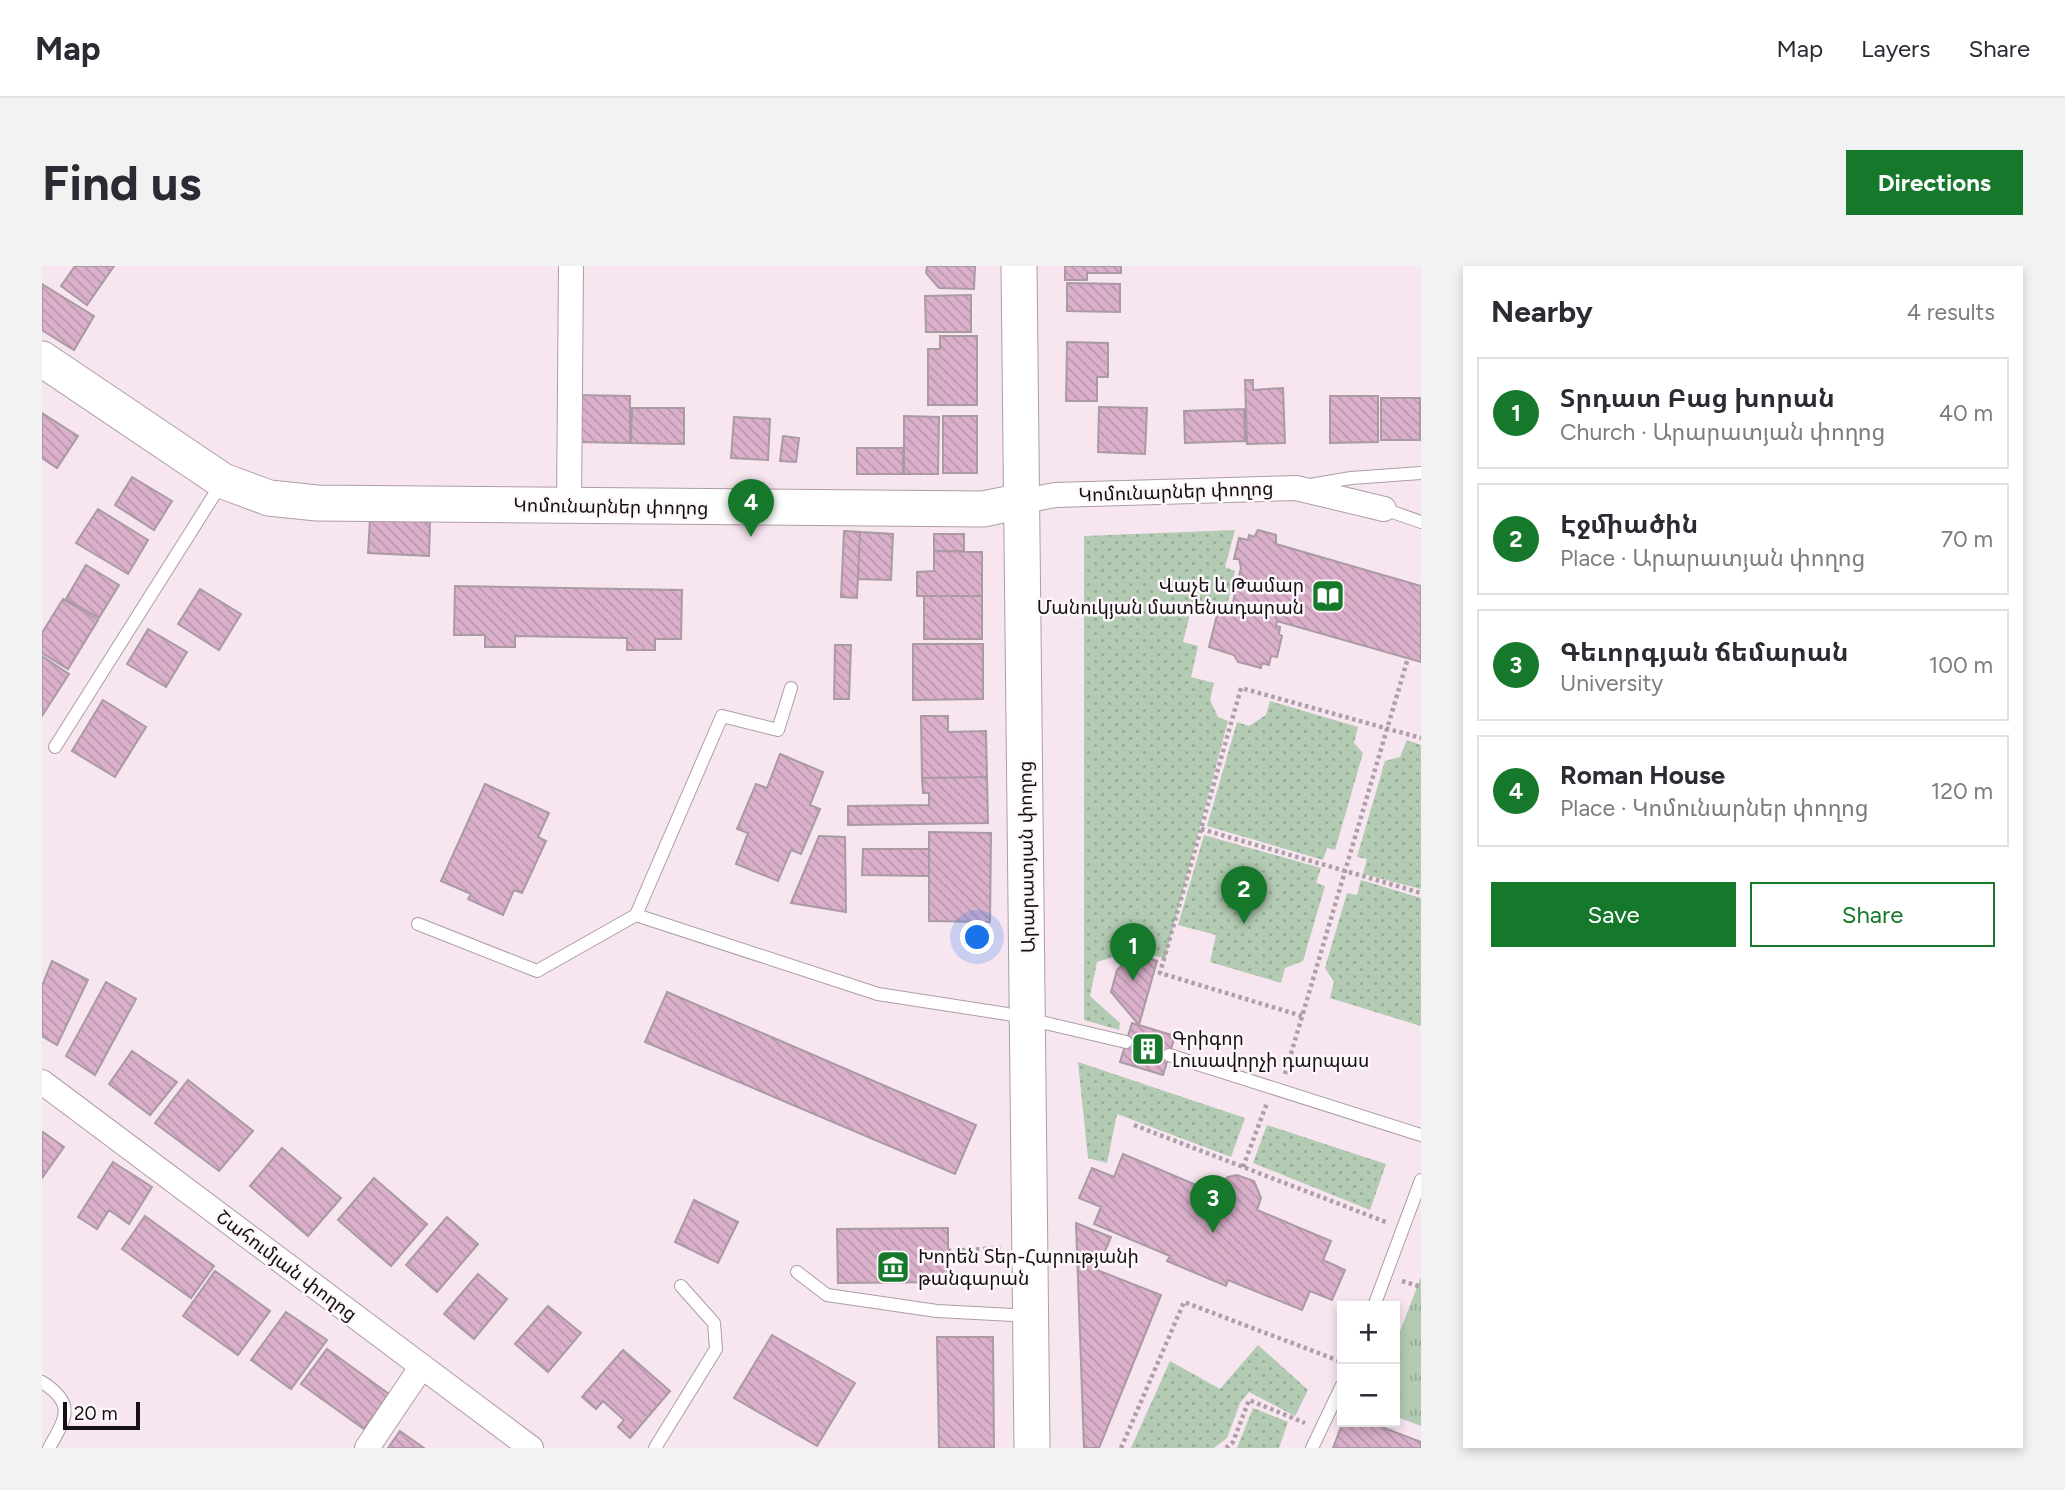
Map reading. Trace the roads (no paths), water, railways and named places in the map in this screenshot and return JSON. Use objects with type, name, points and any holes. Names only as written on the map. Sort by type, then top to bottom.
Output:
[{"type":"main road","name":"Արարատյան փողոց","points":[[1019,266],[1032,1448]]},
{"type":"main road","name":"Կոմունարներ փողոց","points":[[42,359],[223,481],[269,498],[317,503],[983,509],[1023,501]]},
{"type":"street","points":[[569,505],[571,266]]},
{"type":"street","name":"Կոմունարներ փողոց","points":[[1023,501],[1055,495],[1296,488],[1384,509]]},
{"type":"street","name":"Շահումյան փողոց","points":[[42,1082],[531,1448]]},
{"type":"street","points":[[367,1448],[422,1366]]},
{"type":"lane","points":[[1296,488],[1351,478],[1421,473]]},
{"type":"lane","points":[[55,747],[223,481]]},
{"type":"lane","points":[[1384,509],[1421,522]]},
{"type":"lane","points":[[418,924],[537,971],[636,915],[722,716],[778,730],[792,688]]},
{"type":"lane","points":[[636,915],[878,994],[1007,1014],[1126,1042]]},
{"type":"lane","points":[[1169,1055],[1421,1135]]},
{"type":"lane","points":[[1376,1301],[1421,1180]]},
{"type":"lane","points":[[797,1272],[827,1295],[937,1311],[1030,1316]]},
{"type":"lane","points":[[655,1448],[716,1349],[715,1323],[681,1286]]},
{"type":"lane","points":[[42,1382],[52,1389],[65,1405],[65,1419],[48,1448]]},
{"type":"lane","points":[[1312,1448],[1337,1396]]},
{"type":"place","name":"Roman House","points":[[751,537]]},
{"type":"place","name":"Վաչե և Թամար Մանուկյան մատենադարան","points":[[1328,596]]},
{"type":"place","name":"Էջմիածին","points":[[1244,924]]},
{"type":"place","name":"Տրդատ Բաց խորան","points":[[1133,981]]},
{"type":"place","name":"Գրիգոր Լուսավորչի դարպաս","points":[[1148,1049]]},
{"type":"place","name":"Գեւորգյան ճեմարան","points":[[1213,1233]]},
{"type":"place","name":"Խորեն Տեր-Հարությանի թանգարան","points":[[893,1267]]}]
